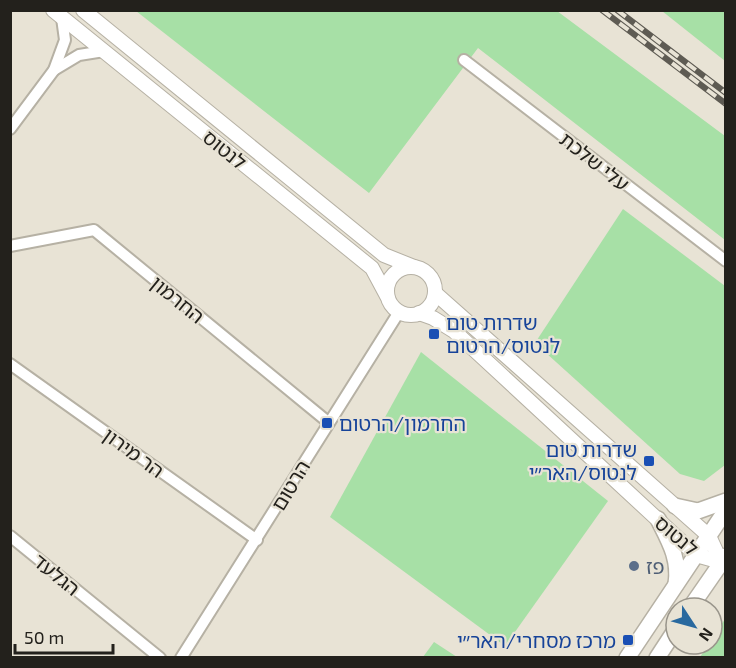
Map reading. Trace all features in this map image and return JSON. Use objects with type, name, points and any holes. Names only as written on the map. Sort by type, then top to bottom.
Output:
[{"type":"main road","points":[[675,506],[698,511],[726,501]]},
{"type":"main road","points":[[627,657],[726,510]]},
{"type":"main road","points":[[658,519],[674,549],[678,572],[675,586]]},
{"type":"main road","points":[[699,596],[724,561]]},
{"type":"street","name":"לנטוס","points":[[83,10],[384,255],[414,267]]},
{"type":"street","name":"לנטוס","points":[[57,14],[372,268],[387,296]]},
{"type":"street","points":[[10,129],[54,70],[65,39],[57,14]]},
{"type":"street","points":[[54,70],[79,55],[104,51]]},
{"type":"street","name":"עלי שלכת","points":[[464,60],[726,261]]},
{"type":"street","name":"החרמון","points":[[10,246],[94,230],[328,422]]},
{"type":"street","points":[[414,267],[427,273],[432,279],[435,293],[430,305],[419,313],[399,312],[387,296],[389,281],[393,274],[399,270],[414,267]]},
{"type":"street","name":"לנטוס","points":[[435,293],[709,536],[724,561]]},
{"type":"street","name":"הרטום","points":[[181,657],[399,312]]},
{"type":"street","name":"לנטוס","points":[[419,313],[433,318],[454,332],[696,555],[724,561]]},
{"type":"street","name":"הר מירון","points":[[10,364],[257,540]]},
{"type":"street","name":"הגלעד","points":[[10,536],[160,657]]},
{"type":"green space","points":[[136,11],[557,11],[725,136],[725,240],[478,48],[369,193]]},
{"type":"green space","points":[[662,11],[725,11],[725,61]]},
{"type":"green space","points":[[623,209],[725,286],[725,465],[704,481],[680,474],[535,343]]},
{"type":"green space","points":[[421,352],[608,501],[505,646],[330,517]]},
{"type":"green space","points":[[725,619],[725,657],[700,657],[724,656]]},
{"type":"green space","points":[[434,642],[457,657],[423,657]]},
{"type":"railway","points":[[602,10],[726,104]]},
{"type":"railway","points":[[617,10],[726,93]]},
{"type":"place","name":"שדרות טום לנטוס/הרטום","points":[[434,334]]},
{"type":"place","name":"החרמון/הרטום","points":[[327,423]]},
{"type":"place","name":"שדרות טום לנטוס/האר״י","points":[[649,461]]},
{"type":"place","name":"פז","points":[[634,566]]},
{"type":"place","name":"מרכז מסחרי/האר״י","points":[[628,640]]}]
